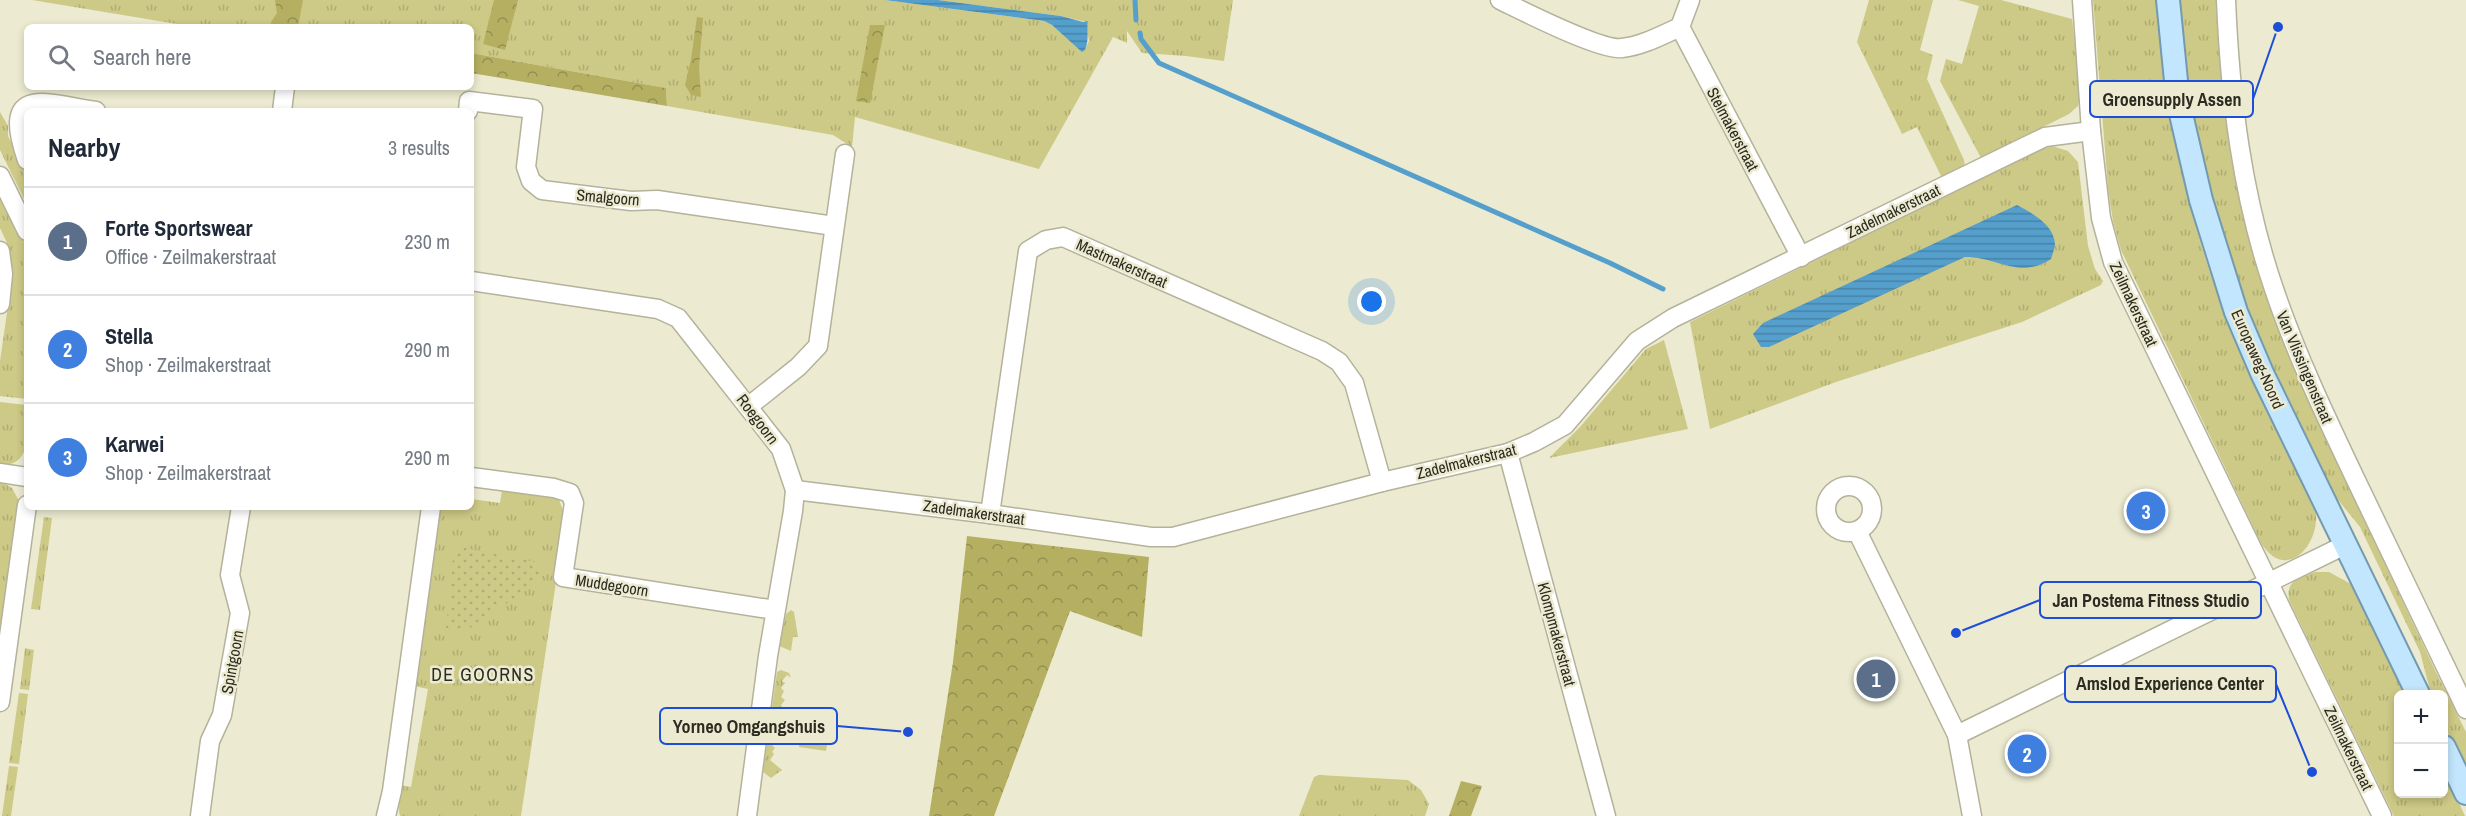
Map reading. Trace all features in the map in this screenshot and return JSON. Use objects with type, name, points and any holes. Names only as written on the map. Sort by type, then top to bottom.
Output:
[{"type":"main road","name":"Europaweg-Noord","points":[[2168,0],[2178,101],[2201,200],[2236,312],[2262,373],[2416,690]]},
{"type":"main road","points":[[2448,755],[2466,793]]},
{"type":"street","points":[[1500,0],[1597,43],[1620,49],[1643,43],[1680,27],[1690,0]]},
{"type":"street","name":"Zeilmakerstraat","points":[[2082,0],[2091,131],[2101,218],[2113,262],[2382,816]]},
{"type":"street","name":"Van Vlissingenstraat","points":[[2226,0],[2229,70],[2238,143],[2259,237],[2274,288],[2301,361],[2324,413],[2466,709]]},
{"type":"street","name":"Stelmakerstraat","points":[[1680,27],[1801,257]]},
{"type":"street","points":[[282,108],[285,90]]},
{"type":"street","name":"Smalgoorn","points":[[468,108],[469,101],[533,109],[526,168],[531,181],[542,190],[631,201],[657,200],[834,226]]},
{"type":"street","points":[[24,153],[15,132],[13,120],[16,109],[23,104],[38,103],[74,108]]},
{"type":"street","name":"Zadelmakerstraat","points":[[795,489],[1151,537],[1173,537],[1382,482],[1508,453],[1565,425],[1637,341],[1649,332],[2045,137],[2091,131]]},
{"type":"street","points":[[748,406],[798,367],[818,346],[845,154]]},
{"type":"street","points":[[0,176],[24,225]]},
{"type":"street","name":"Mastmakerstraat","points":[[990,514],[1028,251],[1046,240],[1063,237],[1322,351],[1339,362],[1354,383],[1382,482]]},
{"type":"street","points":[[0,251],[3,274],[0,304]]},
{"type":"street","name":"Roegoorn","points":[[474,281],[658,309],[669,314],[685,324],[781,449],[795,489],[793,511],[776,610],[747,816]]},
{"type":"street","name":"Klompmakerstraat","points":[[1508,453],[1606,816]]},
{"type":"street","points":[[0,473],[24,477]]},
{"type":"street","name":"Muddegoorn","points":[[474,477],[554,488],[570,493],[574,503],[563,577],[776,610]]},
{"type":"street","points":[[0,702],[26,510]]},
{"type":"street","name":"Spintgoorn","points":[[200,816],[210,741],[222,715],[240,613],[230,575],[241,510]]},
{"type":"street","points":[[385,816],[392,790],[431,510]]},
{"type":"street","points":[[1857,531],[1956,735],[1972,816]]},
{"type":"street","points":[[1956,735],[2345,545]]},
{"type":"green space","points":[[32,0],[885,0],[1044,21],[1083,51],[1089,41],[1086,22],[1061,16],[938,0],[1233,0],[1224,61],[1142,53],[1127,31],[1127,43],[1113,37],[1039,169],[855,117],[852,147],[833,135],[667,106],[666,88],[474,54],[474,24],[177,24]]},
{"type":"green space","points":[[275,0],[303,0],[299,24],[271,24],[277,13]]},
{"type":"green space","points":[[494,0],[518,0],[505,50],[483,44]]},
{"type":"green space","points":[[1869,0],[1933,0],[1920,50],[1933,55],[1927,79],[1965,166],[1942,178],[1917,127],[1902,134],[1857,42]]},
{"type":"green space","points":[[1958,0],[2001,0],[2072,19],[2081,93],[2078,106],[2069,114],[1981,158],[1940,81],[1946,59],[1962,64],[1979,6]]},
{"type":"green space","points":[[2093,0],[2157,0],[2165,83],[2181,169],[2204,253],[2232,332],[2262,401],[2316,513],[2312,538],[2299,555],[2290,560],[2280,560],[2270,554],[2261,543],[2121,250],[2113,221],[2108,188]]},
{"type":"green space","points":[[2177,0],[2217,0],[2222,86],[2228,137],[2239,199],[2255,260],[2298,379],[2445,690],[2430,690],[2420,652],[2360,527],[2326,485],[2251,321],[2232,271],[2201,159],[2185,79]]},
{"type":"green space","points":[[697,17],[703,18],[699,67],[701,97],[691,95],[685,85]]},
{"type":"green space","points":[[870,25],[885,25],[870,103],[856,101]]},
{"type":"green space","points":[[474,54],[666,88],[667,106],[474,74]]},
{"type":"green space","points":[[0,112],[8,126],[8,136],[24,170],[24,199],[0,150]]},
{"type":"green space","points":[[2052,146],[2068,151],[2078,162],[2088,246],[2095,269],[2103,281],[2101,285],[2022,322],[1836,382],[1710,429],[1690,322],[2039,150]],"holes":[[[2017,206],[2045,225],[2055,244],[2013,267],[1981,257],[1965,257],[1804,306]]]},
{"type":"green space","points":[[0,195],[24,242],[24,399],[0,396],[0,361],[13,271],[7,243],[0,228]]},
{"type":"green space","points":[[1664,340],[1688,429],[1549,458],[1580,427],[1646,349]]},
{"type":"green space","points":[[0,402],[24,405],[23,453],[19,460],[11,464],[0,464]]},
{"type":"green space","points":[[0,481],[12,488],[19,501],[0,639]]},
{"type":"green space","points":[[502,490],[554,497],[559,500],[564,513],[521,816],[400,816],[400,785],[411,787],[428,689],[414,686],[439,510],[474,510],[474,499],[500,503]]},
{"type":"green space","points":[[44,517],[52,518],[40,610],[31,609]]},
{"type":"green space","points":[[967,536],[1149,557],[1142,637],[1070,611],[994,816],[929,816],[953,662]]},
{"type":"green space","points":[[455,546],[540,563],[541,580],[464,632],[446,628]]},
{"type":"green space","points":[[2315,572],[2329,572],[2351,584],[2405,690],[2394,690],[2394,798],[2448,798],[2448,779],[2465,816],[2394,816],[2289,600],[2289,588],[2294,581]]},
{"type":"green space","points":[[791,610],[794,612],[798,637],[793,637],[791,651],[779,646],[786,614]]},
{"type":"green space","points":[[25,648],[34,650],[29,690],[20,689]]},
{"type":"green space","points":[[781,670],[789,673],[791,678],[787,675],[782,681],[785,683],[781,688],[784,691],[781,697],[785,700],[777,719],[780,722],[776,728],[779,731],[774,737],[777,739],[772,745],[775,748],[770,760],[782,770],[771,778],[763,772],[777,672]]},
{"type":"green space","points":[[19,693],[28,694],[19,764],[9,763]]},
{"type":"green space","points":[[2448,696],[2466,732],[2466,773],[2448,733]]},
{"type":"green space","points":[[804,715],[831,718],[826,751],[799,747]]},
{"type":"green space","points":[[9,766],[18,767],[11,816],[2,816]]},
{"type":"green space","points":[[1319,775],[1408,780],[1421,790],[1429,804],[1425,816],[1299,816],[1314,777]]},
{"type":"green space","points":[[1461,781],[1482,786],[1471,816],[1449,816]]},
{"type":"water","points":[[885,0],[938,0],[1061,16],[1083,22],[1088,21],[1088,37],[1085,50],[1082,52],[1052,25],[1044,21]]},
{"type":"water","points":[[2017,205],[2041,220],[2051,231],[2055,244],[2051,259],[2029,268],[2019,268],[1989,260],[1965,257],[1769,347],[1761,347],[1753,334],[1763,323]]},
{"type":"waterway","points":[[1135,0],[1136,20]]},
{"type":"waterway","points":[[1140,33],[1141,39],[1159,63],[1610,263],[1663,289]]},
{"type":"place","name":"Groensupply Assen","points":[[2278,27]]},
{"type":"place","name":"Karwei","points":[[2146,511]]},
{"type":"place","name":"Jan Postema Fitness Studio","points":[[1956,633]]},
{"type":"place","name":"Forte Sportswear","points":[[1876,679]]},
{"type":"place","name":"Yorneo Omgangshuis","points":[[908,732]]},
{"type":"place","name":"Stella","points":[[2027,754]]},
{"type":"place","name":"Amslod Experience Center","points":[[2312,772]]},
{"type":"district","name":"DE GOORNS","points":[[483,675]]}]
